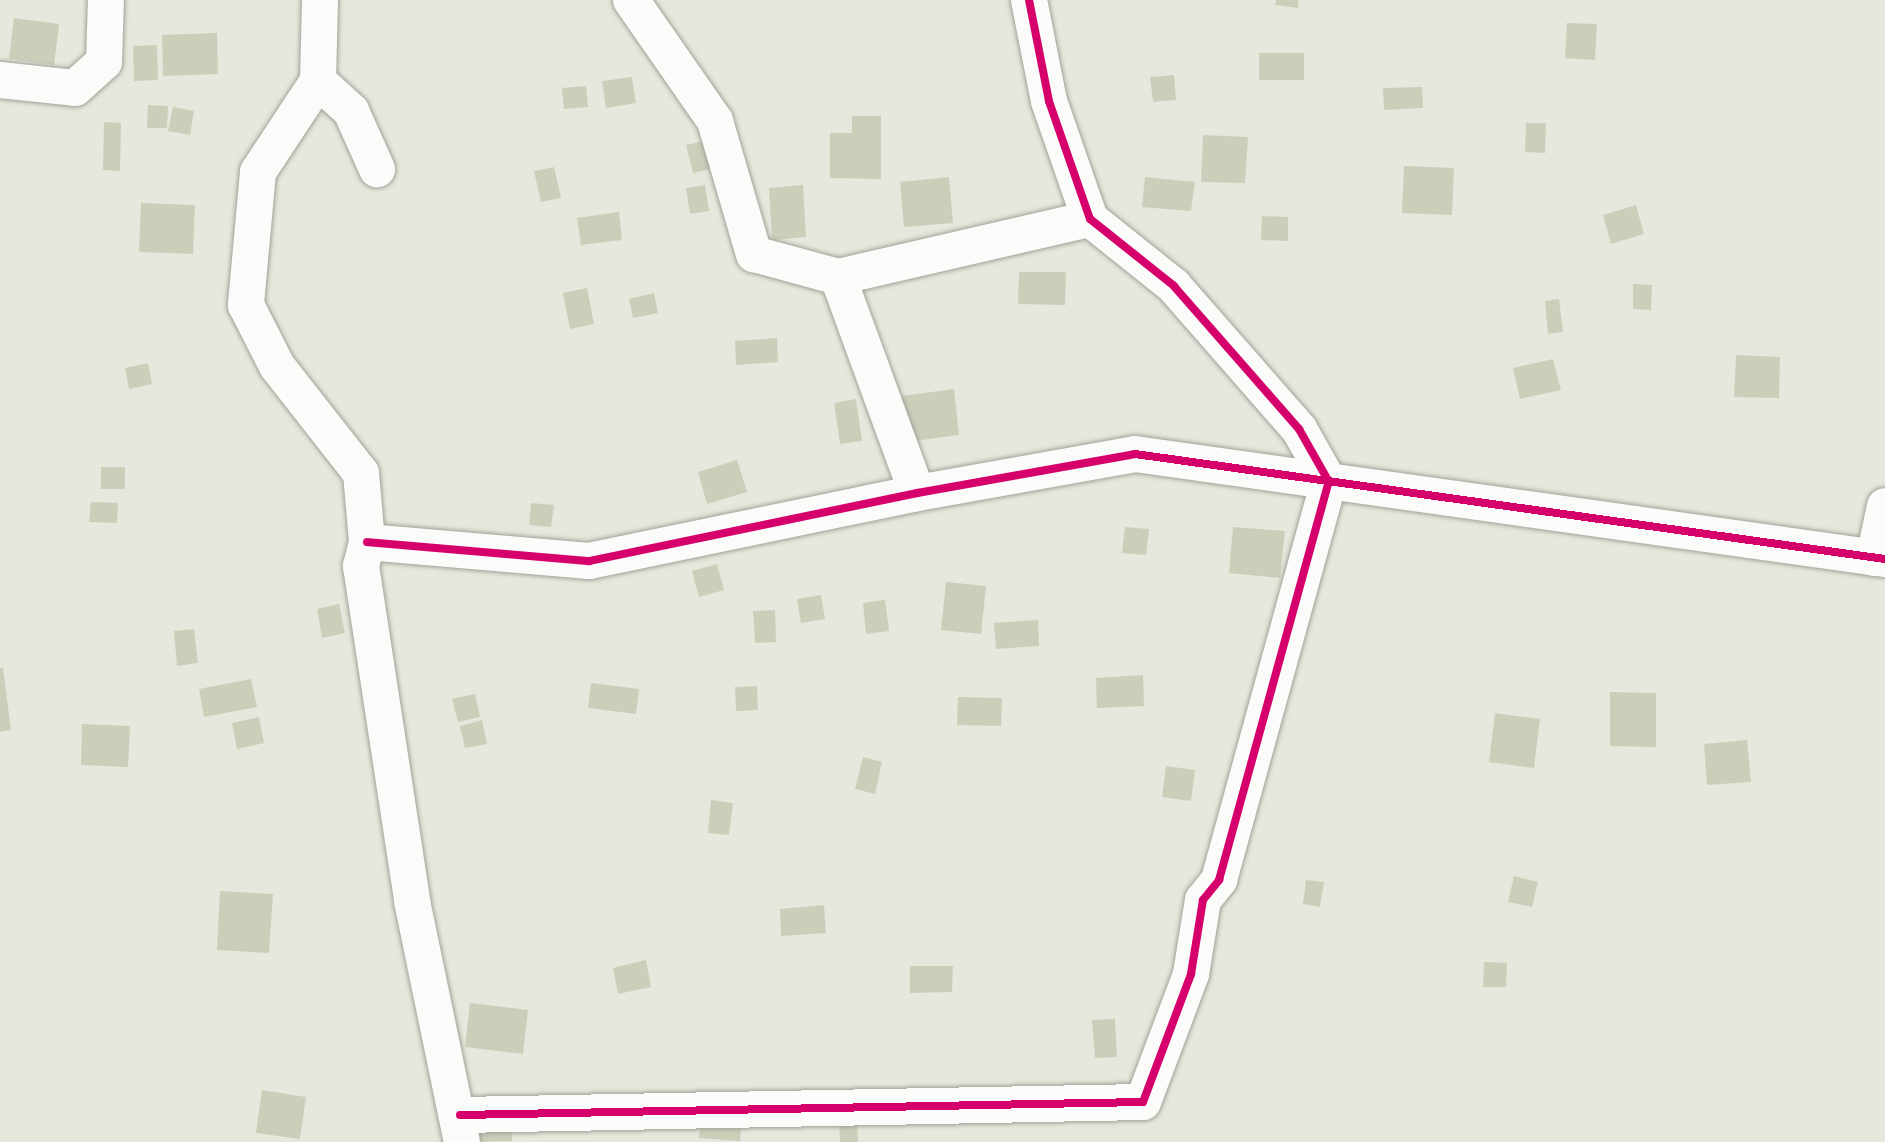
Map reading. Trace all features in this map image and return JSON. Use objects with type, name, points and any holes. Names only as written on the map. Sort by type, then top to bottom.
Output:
[{"type":"street","points":[[0,80],[75,88],[104,62],[106,0]]},
{"type":"street","points":[[320,0],[318,81],[258,172],[246,305],[277,366],[361,473],[367,542],[361,566],[412,901],[461,1128],[1143,1102],[1191,974],[1203,900],[1219,880],[1329,482],[1299,429],[1174,286],[1090,219],[1049,101],[1029,0]]},
{"type":"street","points":[[631,0],[715,121],[754,254],[838,277],[1090,219]]},
{"type":"street","points":[[318,81],[351,111],[377,169]]},
{"type":"street","points":[[838,277],[917,493]]},
{"type":"street","points":[[367,542],[589,561],[917,493],[1135,454],[1880,559],[1885,506]]},
{"type":"building","points":[[1276,0],[1298,0],[1298,8],[1275,5]]},
{"type":"building","points":[[14,18],[59,24],[54,65],[9,59]]},
{"type":"building","points":[[1567,23],[1597,24],[1595,60],[1565,58]]},
{"type":"building","points":[[217,33],[218,74],[163,76],[162,35]]},
{"type":"building","points":[[157,45],[158,80],[134,81],[133,46]]},
{"type":"building","points":[[1259,53],[1304,53],[1304,80],[1259,80]]},
{"type":"building","points":[[1174,75],[1176,100],[1153,102],[1150,77]]},
{"type":"building","points":[[632,77],[636,103],[606,108],[602,81]]},
{"type":"building","points":[[586,86],[588,107],[564,109],[562,88]]},
{"type":"building","points":[[1422,87],[1423,108],[1384,110],[1383,88]]},
{"type":"building","points":[[148,105],[168,106],[167,128],[147,128]]},
{"type":"building","points":[[173,107],[194,111],[190,135],[168,131]]},
{"type":"building","points":[[852,116],[881,116],[881,179],[830,178],[830,133],[852,133]]},
{"type":"building","points":[[104,122],[121,123],[120,171],[103,170]]},
{"type":"building","points":[[1526,123],[1546,123],[1545,153],[1525,152]]},
{"type":"building","points":[[1203,135],[1248,137],[1245,183],[1201,182]]},
{"type":"building","points":[[705,141],[711,169],[693,173],[686,145]]},
{"type":"building","points":[[1404,166],[1454,168],[1452,215],[1402,213]]},
{"type":"building","points":[[554,167],[561,198],[541,202],[534,171]]},
{"type":"building","points":[[949,177],[953,223],[904,227],[900,182]]},
{"type":"building","points":[[1145,177],[1195,182],[1191,211],[1142,207]]},
{"type":"building","points":[[705,185],[709,211],[690,214],[686,188]]},
{"type":"building","points":[[803,185],[806,237],[772,240],[769,188]]},
{"type":"building","points":[[141,203],[195,205],[193,254],[139,252]]},
{"type":"building","points":[[1636,205],[1644,234],[1611,244],[1603,215]]},
{"type":"building","points":[[619,212],[622,240],[581,245],[577,218]]},
{"type":"building","points":[[1262,216],[1288,217],[1288,241],[1261,240]]},
{"type":"building","points":[[1019,272],[1066,272],[1065,305],[1018,304]]},
{"type":"building","points":[[1633,284],[1652,285],[1651,310],[1633,309]]},
{"type":"building","points":[[587,288],[594,324],[570,329],[563,293]]},
{"type":"building","points":[[654,293],[658,313],[633,318],[629,299]]},
{"type":"building","points":[[1559,299],[1563,332],[1548,334],[1545,301]]},
{"type":"building","points":[[777,338],[778,362],[736,365],[735,341]]},
{"type":"building","points":[[1736,355],[1780,357],[1779,398],[1734,397]]},
{"type":"building","points":[[1553,359],[1561,390],[1520,399],[1513,368]]},
{"type":"building","points":[[148,363],[152,384],[129,389],[125,368]]},
{"type":"building","points":[[954,389],[959,435],[907,442],[902,396]]},
{"type":"building","points":[[856,399],[862,441],[840,444],[834,403]]},
{"type":"building","points":[[737,460],[747,492],[707,504],[698,472]]},
{"type":"building","points":[[101,467],[125,467],[125,489],[101,489]]},
{"type":"building","points":[[91,502],[118,503],[117,523],[89,522]]},
{"type":"building","points":[[531,503],[554,505],[551,527],[529,525]]},
{"type":"building","points":[[1125,527],[1149,529],[1146,555],[1122,553]]},
{"type":"building","points":[[1233,527],[1285,531],[1280,578],[1229,573]]},
{"type":"building","points":[[717,564],[724,590],[699,597],[692,571]]},
{"type":"building","points":[[946,582],[986,586],[981,634],[941,630]]},
{"type":"building","points":[[821,595],[825,619],[801,623],[797,599]]},
{"type":"building","points":[[885,600],[889,631],[866,634],[863,603]]},
{"type":"building","points":[[339,604],[345,633],[322,638],[317,609]]},
{"type":"building","points":[[775,610],[776,642],[755,643],[753,611]]},
{"type":"building","points":[[1038,620],[1039,646],[996,649],[994,623]]},
{"type":"building","points":[[194,629],[198,663],[177,666],[174,631]]},
{"type":"building","points":[[3,667],[11,730],[0,732],[0,668]]},
{"type":"building","points":[[1143,675],[1144,706],[1097,708],[1096,678]]},
{"type":"building","points":[[251,679],[257,707],[204,717],[199,689]]},
{"type":"building","points":[[591,683],[639,689],[636,714],[588,708]]},
{"type":"building","points":[[757,686],[758,710],[736,711],[735,687]]},
{"type":"building","points":[[1610,692],[1656,693],[1656,747],[1610,746]]},
{"type":"building","points":[[475,694],[480,717],[458,722],[452,699]]},
{"type":"building","points":[[958,697],[1002,698],[1001,726],[957,725]]},
{"type":"building","points":[[1495,713],[1540,719],[1534,768],[1489,762]]},
{"type":"building","points":[[259,717],[264,743],[237,749],[232,723]]},
{"type":"building","points":[[482,720],[487,744],[465,748],[460,726]]},
{"type":"building","points":[[82,724],[130,726],[128,767],[81,765]]},
{"type":"building","points":[[1747,740],[1751,782],[1707,785],[1704,744]]},
{"type":"building","points":[[863,757],[882,762],[875,794],[855,789]]},
{"type":"building","points":[[1166,766],[1195,770],[1191,801],[1162,797]]},
{"type":"building","points":[[711,800],[733,803],[729,835],[708,833]]},
{"type":"building","points":[[1514,876],[1538,882],[1532,907],[1508,902]]},
{"type":"building","points":[[1306,880],[1324,882],[1320,907],[1303,904]]},
{"type":"building","points":[[220,891],[273,894],[269,953],[217,950]]},
{"type":"building","points":[[824,905],[826,933],[781,936],[780,909]]},
{"type":"building","points":[[646,960],[651,987],[618,994],[613,968]]},
{"type":"building","points":[[1484,962],[1507,963],[1506,987],[1483,987]]},
{"type":"building","points":[[910,966],[953,966],[952,992],[910,993]]},
{"type":"building","points":[[470,1003],[528,1010],[523,1054],[465,1047]]},
{"type":"building","points":[[1115,1019],[1117,1057],[1095,1058],[1092,1020]]},
{"type":"building","points":[[262,1090],[306,1097],[300,1139],[256,1133]]},
{"type":"building","points":[[701,1112],[742,1115],[740,1141],[699,1138]]},
{"type":"building","points":[[511,1118],[512,1141],[470,1142],[469,1120]]},
{"type":"building","points":[[857,1118],[858,1142],[840,1142],[839,1119]]},
{"type":"cycle path","points":[[460,1115],[1143,1102],[1191,974],[1203,900],[1219,880],[1329,482],[1299,429],[1174,286],[1090,219],[1049,101],[1029,0]]},
{"type":"cycle path","points":[[367,542],[589,561],[917,493],[1135,454],[1885,559]]}]
